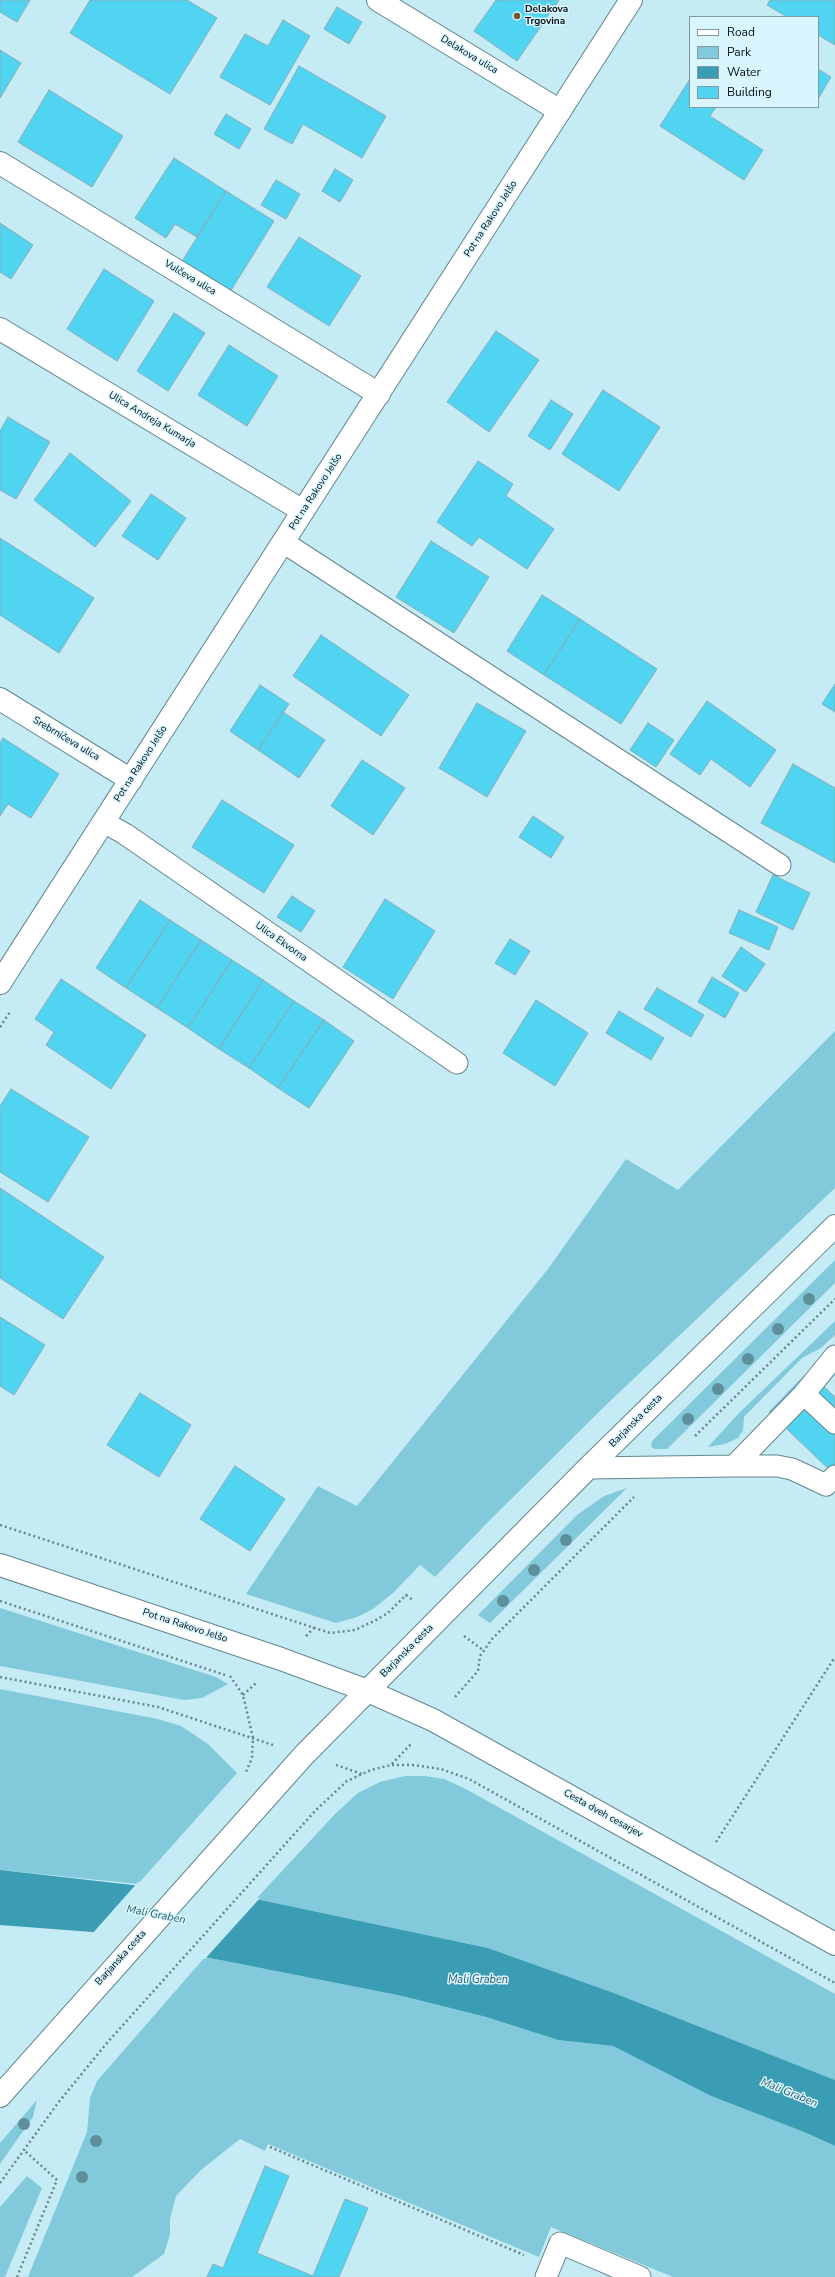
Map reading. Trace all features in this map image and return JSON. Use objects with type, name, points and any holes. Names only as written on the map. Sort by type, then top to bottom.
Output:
[{"type":"street","name":"Delakova ulica","points":[[378,0],[560,111]]},
{"type":"street","name":"Pot na Rakovo Jelšo","points":[[0,983],[631,0]]},
{"type":"street","name":"Vulčeva ulica","points":[[0,162],[379,394]]},
{"type":"street","name":"Ulica Andreja Kumarja","points":[[0,329],[303,511]]},
{"type":"street","name":"Srebrničeva ulica","points":[[0,699],[131,780]]},
{"type":"street","name":"Barjanska cesta","points":[[0,2096],[260,1802],[588,1468],[835,1226]]},
{"type":"street","name":"Pot na Rakovo Jelšo","points":[[0,1565],[281,1659],[368,1691]]},
{"type":"street","name":"Cesta dveh cesarjev","points":[[368,1691],[433,1720],[835,1944]]},
{"type":"lane","points":[[283,542],[780,865]]},
{"type":"lane","name":"Ulica Ekvorna","points":[[104,822],[125,834],[457,1063]]},
{"type":"lane","points":[[734,1466],[804,1394],[835,1356]]},
{"type":"lane","points":[[804,1394],[835,1423]]},
{"type":"lane","points":[[588,1468],[777,1466],[792,1469],[826,1485],[835,1476]]},
{"type":"lane","points":[[548,2272],[560,2243],[640,2277]]},
{"type":"path","points":[[0,1525],[330,1633],[355,1630],[388,1613],[406,1595],[414,1601]]},
{"type":"path","points":[[0,1601],[231,1677],[243,1695],[253,1738],[252,1758],[241,1778]]},
{"type":"path","points":[[459,1694],[478,1671],[483,1650],[498,1632]]},
{"type":"path","points":[[463,1636],[483,1650]]},
{"type":"path","points":[[699,1868],[835,1657]]},
{"type":"path","points":[[0,1677],[158,1707],[253,1738]]},
{"type":"path","points":[[391,1765],[408,1748]]},
{"type":"path","points":[[0,2183],[58,2103],[106,2044],[315,1811],[348,1781],[362,1774],[391,1765],[414,1765],[441,1768],[469,1779],[835,1983]]},
{"type":"path","points":[[270,2147],[548,2272]]},
{"type":"path","points":[[17,2277],[57,2180],[25,2150]]},
{"type":"green space","points":[[835,1031],[835,1188],[606,1405],[435,1577],[420,1565],[393,1593],[373,1609],[357,1617],[336,1623],[246,1594],[318,1486],[357,1506],[548,1269],[626,1159],[678,1190]]},
{"type":"green space","points":[[835,1260],[835,1283],[667,1449],[655,1449],[651,1447],[652,1441]]},
{"type":"green space","points":[[835,1321],[835,1335],[821,1348],[802,1358],[744,1417],[743,1430],[738,1438],[725,1444],[708,1447],[739,1413]]},
{"type":"green space","points":[[627,1488],[490,1623],[478,1615],[577,1515],[604,1496]]},
{"type":"green space","points":[[0,1608],[216,1677],[228,1684],[202,1698],[184,1700],[0,1666]]},
{"type":"green space","points":[[0,1689],[158,1719],[181,1726],[208,1744],[237,1773],[138,1884],[0,1870]]},
{"type":"green space","points":[[405,1776],[425,1776],[444,1779],[464,1788],[835,1994],[835,2080],[614,1993],[488,1948],[256,1899],[335,1814],[358,1793],[380,1782]]},
{"type":"green space","points":[[205,1957],[402,1996],[486,2017],[558,2040],[613,2046],[711,2096],[804,2132],[835,2146],[835,2277],[673,2277],[551,2227],[539,2257],[268,2144],[265,2151],[240,2139],[201,2170],[176,2196],[170,2219],[170,2234],[164,2254],[132,2277],[28,2277],[87,2132],[90,2098],[97,2081]]},
{"type":"green space","points":[[37,2100],[33,2117],[0,2164],[0,2143]]},
{"type":"green space","points":[[27,2176],[42,2188],[5,2277],[0,2277],[0,2207]]},
{"type":"water","name":"Mali Graben","points":[[0,1870],[256,1899],[488,1948],[614,1993],[835,2080],[835,2146],[804,2132],[711,2096],[613,2046],[558,2040],[486,2017],[402,1996],[205,1957],[92,1932],[0,1925]]},
{"type":"pier","points":[[138,1882],[260,1898],[205,1959],[92,1934]]},
{"type":"building","points":[[0,0],[30,0],[17,22],[0,12]]},
{"type":"building","points":[[90,0],[187,0],[217,18],[170,94],[70,33]]},
{"type":"building","name":"Delakova Trgovina","points":[[496,0],[559,0],[517,61],[474,31]]},
{"type":"building","points":[[770,0],[835,0],[835,45],[819,36],[819,16],[785,16],[767,5]]},
{"type":"building","points":[[337,7],[362,22],[349,44],[324,29]]},
{"type":"building","points":[[283,20],[310,36],[270,105],[220,77],[245,34],[268,46]]},
{"type":"building","points":[[0,50],[21,63],[0,98]]},
{"type":"building","points":[[299,66],[386,116],[362,158],[303,124],[292,144],[264,129]]},
{"type":"building","points":[[819,70],[831,77],[819,97]]},
{"type":"building","points":[[689,81],[689,108],[715,108],[710,116],[763,150],[744,180],[660,126]]},
{"type":"building","points":[[49,90],[123,136],[92,187],[18,142]]},
{"type":"building","points":[[226,114],[251,129],[239,149],[214,134]]},
{"type":"building","points":[[174,158],[226,191],[197,237],[175,224],[166,238],[135,218]]},
{"type":"building","points":[[335,169],[353,180],[340,202],[322,191]]},
{"type":"building","points":[[276,180],[300,194],[286,219],[261,205]]},
{"type":"building","points":[[226,191],[274,221],[230,292],[181,263]]},
{"type":"building","points":[[0,223],[33,245],[11,279],[0,272]]},
{"type":"building","points":[[299,237],[361,276],[329,326],[267,287]]},
{"type":"building","points":[[104,269],[154,301],[117,361],[67,329]]},
{"type":"building","points":[[174,313],[205,333],[168,391],[137,371]]},
{"type":"building","points":[[496,331],[539,360],[489,432],[447,402]]},
{"type":"building","points":[[229,345],[278,376],[247,426],[198,395]]},
{"type":"building","points":[[603,390],[660,427],[619,491],[562,454]]},
{"type":"building","points":[[551,400],[573,414],[550,450],[528,436]]},
{"type":"building","points":[[8,417],[50,442],[16,499],[0,490],[0,431]]},
{"type":"building","points":[[70,453],[131,501],[95,547],[34,500]]},
{"type":"building","points":[[478,461],[513,484],[506,496],[554,529],[527,569],[479,537],[472,546],[437,522]]},
{"type":"building","points":[[151,494],[186,518],[158,560],[122,536]]},
{"type":"building","points":[[0,538],[94,598],[59,653],[0,615]]},
{"type":"building","points":[[431,541],[489,577],[454,633],[396,597]]},
{"type":"building","points":[[542,595],[580,619],[544,675],[507,651]]},
{"type":"building","points":[[580,619],[657,669],[621,724],[544,675]]},
{"type":"building","points":[[321,635],[409,695],[381,736],[293,676]]},
{"type":"building","points":[[835,684],[835,712],[822,704]]},
{"type":"building","points":[[260,685],[289,704],[258,750],[230,731]]},
{"type":"building","points":[[707,701],[776,750],[750,787],[711,759],[700,775],[670,754]]},
{"type":"building","points":[[477,703],[526,731],[487,797],[439,768]]},
{"type":"building","points":[[283,712],[325,740],[299,778],[258,750]]},
{"type":"building","points":[[648,723],[674,740],[656,767],[630,750]]},
{"type":"building","points":[[3,738],[59,774],[31,818],[8,804],[0,816],[0,743]]},
{"type":"building","points":[[362,760],[405,788],[373,835],[331,806]]},
{"type":"building","points":[[793,764],[835,788],[835,863],[761,823]]},
{"type":"building","points":[[222,800],[294,845],[264,893],[192,847]]},
{"type":"building","points":[[533,816],[564,837],[551,858],[519,837]]},
{"type":"building","points":[[773,875],[810,893],[793,930],[756,912]]},
{"type":"building","points":[[292,896],[315,911],[301,932],[277,917]]},
{"type":"building","points":[[385,899],[435,931],[393,999],[343,967]]},
{"type":"building","points":[[140,900],[170,920],[126,988],[96,968]]},
{"type":"building","points":[[739,910],[778,927],[769,950],[729,933]]},
{"type":"building","points":[[170,920],[201,940],[157,1008],[126,988]]},
{"type":"building","points":[[510,939],[530,951],[515,975],[495,963]]},
{"type":"building","points":[[201,940],[232,960],[188,1028],[157,1008]]},
{"type":"building","points":[[741,947],[765,964],[746,992],[722,976]]},
{"type":"building","points":[[232,960],[263,980],[219,1049],[188,1028]]},
{"type":"building","points":[[712,977],[739,993],[725,1018],[698,1002]]},
{"type":"building","points":[[61,979],[146,1035],[111,1089],[46,1045],[54,1032],[35,1019]]},
{"type":"building","points":[[263,980],[294,1001],[249,1068],[219,1049]]},
{"type":"building","points":[[657,988],[704,1015],[691,1037],[644,1009]]},
{"type":"building","points":[[536,1000],[588,1033],[555,1086],[503,1053]]},
{"type":"building","points":[[294,1001],[324,1020],[278,1088],[249,1068]]},
{"type":"building","points":[[619,1011],[664,1038],[651,1060],[606,1033]]},
{"type":"building","points":[[324,1020],[354,1041],[309,1108],[278,1088]]},
{"type":"building","points":[[11,1089],[89,1137],[48,1202],[0,1172],[0,1106]]},
{"type":"building","points":[[0,1188],[104,1257],[63,1319],[0,1278]]},
{"type":"building","points":[[0,1317],[45,1345],[14,1395],[0,1386]]},
{"type":"building","points":[[808,1372],[835,1397],[835,1475],[769,1412]]},
{"type":"building","points":[[140,1393],[191,1425],[159,1477],[107,1445]]},
{"type":"building","points":[[235,1466],[285,1499],[250,1551],[200,1519]]},
{"type":"building","points":[[265,2166],[289,2176],[257,2253],[313,2276],[345,2199],[368,2208],[339,2277],[207,2277],[213,2264],[223,2268]]},
{"type":"place","name":"Delakova Trgovina","points":[[517,16]]}]
